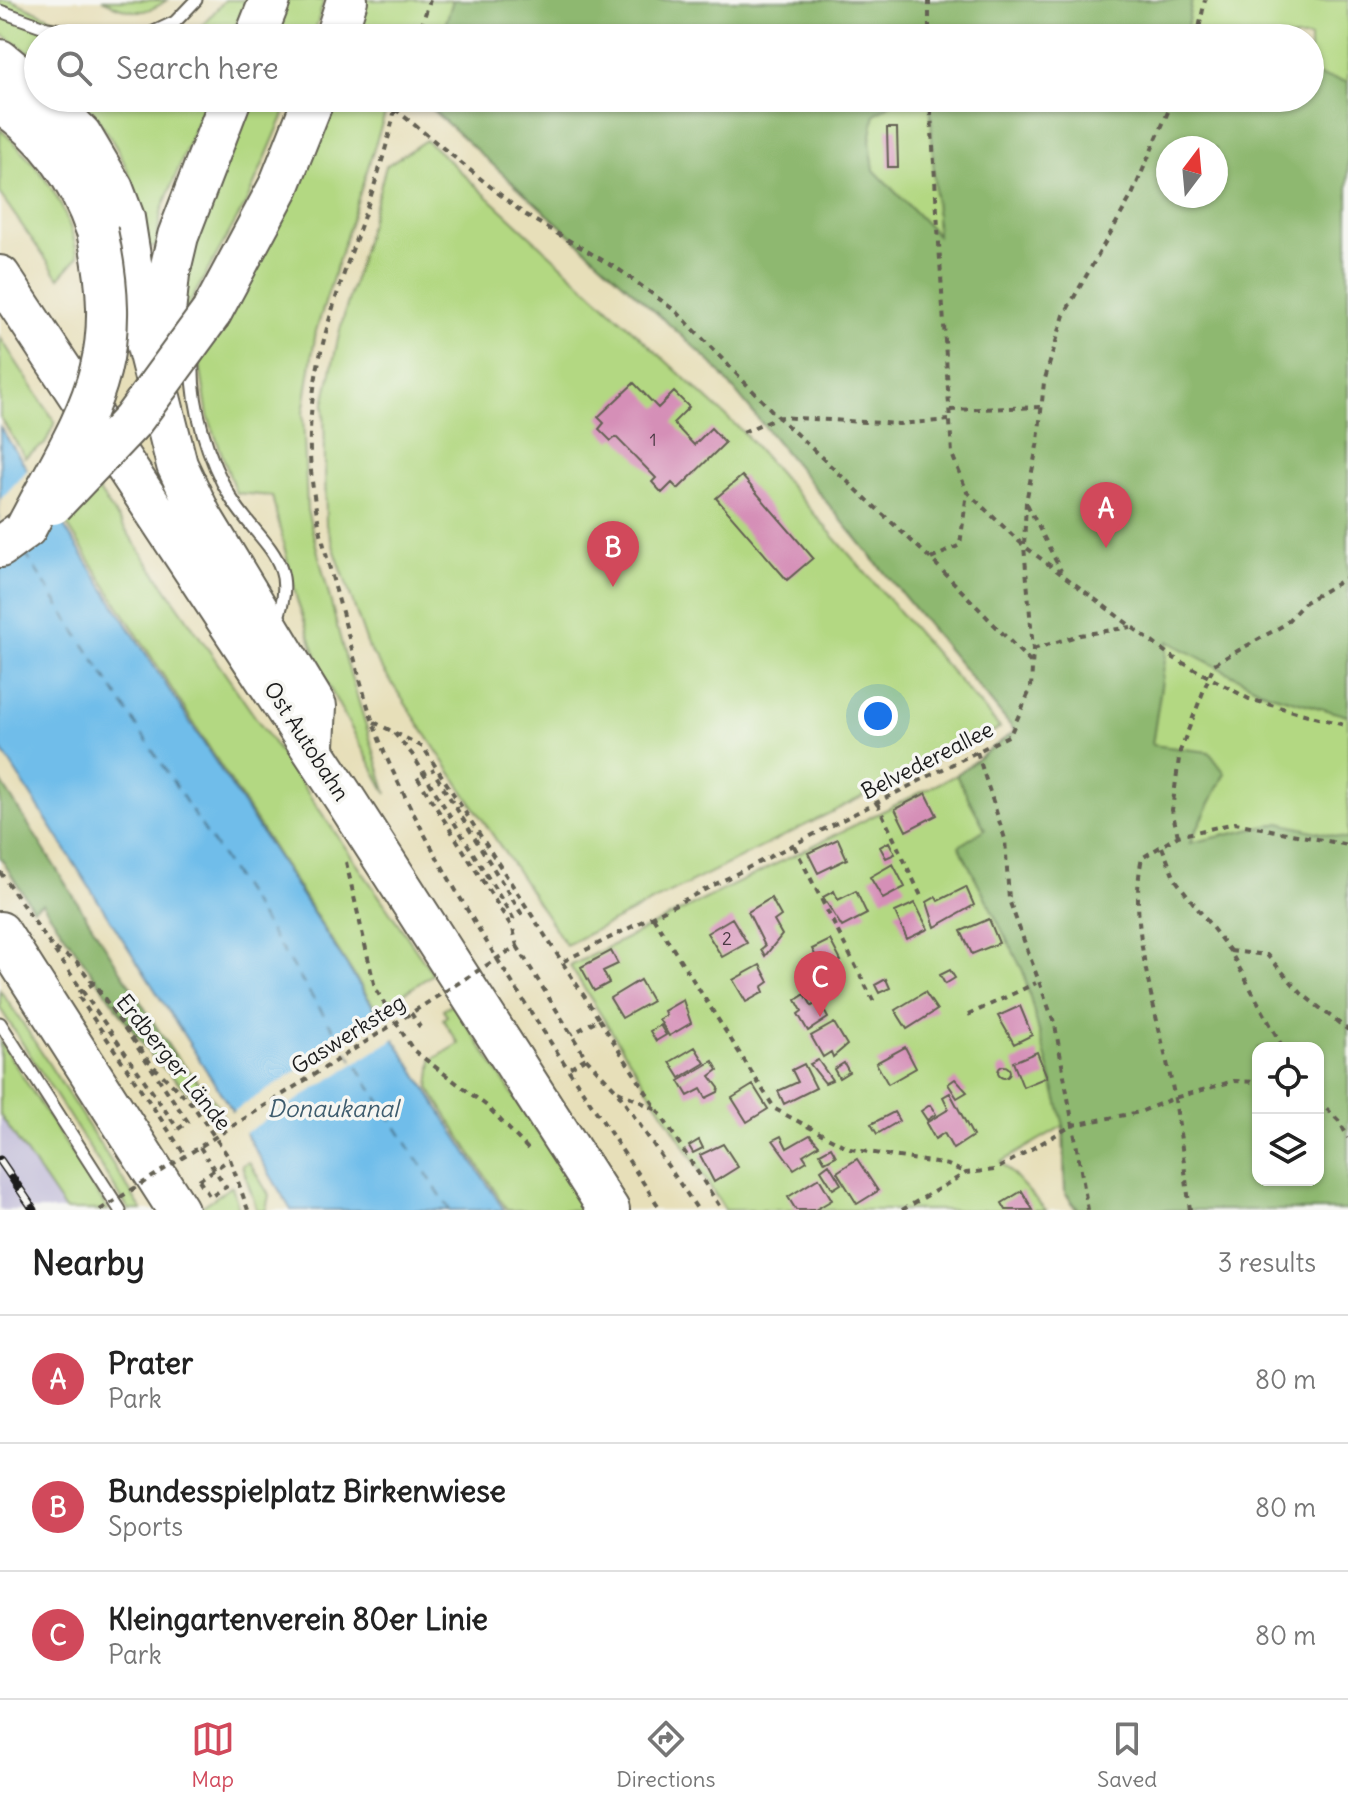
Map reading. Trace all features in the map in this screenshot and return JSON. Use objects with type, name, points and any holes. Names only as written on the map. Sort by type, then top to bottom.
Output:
[{"type":"highway","points":[[261,24],[270,0]]},
{"type":"highway","points":[[339,24],[347,0]]},
{"type":"highway","points":[[13,538],[83,423],[100,379],[108,320],[104,263],[97,231],[73,175],[56,150],[38,112]]},
{"type":"highway","points":[[56,112],[81,135],[113,189],[124,218],[139,314],[170,444],[188,491],[316,706],[314,753]]},
{"type":"highway","points":[[156,385],[178,236],[226,112]]},
{"type":"highway","points":[[13,538],[79,480],[132,421],[202,319],[279,186],[308,112]]},
{"type":"highway","name":"Ost Autobahn","points":[[0,276],[314,753],[609,1210]]},
{"type":"highway","points":[[0,932],[42,1005]]},
{"type":"highway","points":[[0,950],[189,1195]]},
{"type":"highway","points":[[0,969],[28,1008],[42,1005]]},
{"type":"lane","points":[[171,24],[196,0]]},
{"type":"lane","points":[[0,11],[36,24]]},
{"type":"lane","points":[[202,319],[194,386],[213,458],[231,498],[275,551],[286,598],[273,630]]},
{"type":"lane","points":[[0,1023],[120,1210]]},
{"type":"path","points":[[422,24],[430,0]]},
{"type":"path","points":[[929,0],[929,24]]},
{"type":"path","points":[[1200,24],[1205,0]]},
{"type":"path","points":[[394,112],[318,357],[310,432],[311,482],[318,530],[373,722],[389,763],[446,870],[661,1210]]},
{"type":"path","points":[[399,112],[524,214],[621,271],[677,312],[778,417],[931,559],[1033,665]]},
{"type":"path","points":[[931,112],[952,454],[967,492],[1024,546],[1131,627],[1206,678],[1249,699],[1348,726]]},
{"type":"path","name":"Belvedereallee","points":[[564,961],[1010,735],[1018,724],[1031,688],[1033,665],[1024,546],[1026,502],[1044,382],[1064,315],[1132,195],[1168,112]]},
{"type":"path","points":[[950,410],[1041,407]]},
{"type":"path","points":[[743,432],[778,417],[899,424],[949,420]]},
{"type":"path","points":[[931,559],[960,545],[967,492]]},
{"type":"path","points":[[1026,502],[1063,574]]},
{"type":"path","points":[[1178,836],[1172,810],[1180,751],[1214,664],[1284,625],[1305,602],[1348,577]]},
{"type":"path","points":[[1033,649],[1080,635],[1131,627]]},
{"type":"path","points":[[373,722],[423,747],[722,1210]]},
{"type":"path","points":[[393,731],[412,754],[419,767],[427,779],[451,817],[513,918],[521,913],[432,769],[424,773],[417,777],[513,929],[517,946],[586,1058],[616,1090],[698,1210]]},
{"type":"path","points":[[977,752],[1005,839],[1009,900],[1036,983],[1055,1025],[1088,1210]]},
{"type":"path","points":[[877,803],[921,896]]},
{"type":"path","points":[[1190,1210],[1174,1098],[1163,1056],[1141,927],[1138,878],[1142,858],[1178,836],[1235,823],[1348,845]]},
{"type":"path","points":[[794,845],[875,1004]]},
{"type":"path","points":[[1162,847],[1175,879],[1230,951],[1280,1042]]},
{"type":"path","points":[[346,865],[375,988],[411,1042],[487,1106],[536,1157]]},
{"type":"path","points":[[0,872],[55,949],[178,1129],[188,1122],[94,983],[77,994],[185,1155]]},
{"type":"path","points":[[653,917],[775,1109],[850,1149],[948,1165],[966,1173]]},
{"type":"path","name":"Gaswerksteg","points":[[100,1210],[517,946]]},
{"type":"path","name":"Erdberger Lände","points":[[55,949],[77,962],[152,1065],[192,1104],[230,1159],[248,1210]]},
{"type":"path","points":[[1230,951],[1267,955],[1302,994],[1348,1030]]},
{"type":"path","points":[[968,1015],[1036,983]]},
{"type":"path","points":[[411,1013],[420,1027]]},
{"type":"path","points":[[572,1034],[599,1019]]},
{"type":"path","points":[[569,1068],[586,1058]]},
{"type":"path","points":[[902,1210],[966,1173],[995,1170],[1073,1125],[1140,1112],[1174,1098],[1234,1081],[1252,1082]]},
{"type":"path","points":[[616,1090],[659,1111]]},
{"type":"path","points":[[1324,1106],[1340,1122],[1348,1138]]},
{"type":"path","points":[[189,1195],[210,1197],[226,1187],[200,1147]]},
{"type":"path","points":[[189,1195],[230,1159]]},
{"type":"shaded area","points":[[0,1115],[65,1210],[0,1210]]},
{"type":"green space","points":[[0,0],[11,0],[65,24],[24,24],[24,49],[0,33]]},
{"type":"green space","points":[[102,0],[167,0],[150,9],[135,11]]},
{"type":"green space","points":[[225,0],[246,0],[237,24],[204,24]]},
{"type":"green space","points":[[281,0],[324,0],[317,24],[272,24]]},
{"type":"green space","points":[[364,0],[1348,0],[1348,1210],[1076,1210],[1065,1192],[1063,1126],[1001,1162],[1046,1210],[725,1210],[570,966],[956,775],[1015,731],[713,364],[435,112],[1324,112],[1324,24],[356,24]]},
{"type":"green space","points":[[453,0],[1192,0],[1188,24],[445,24]]},
{"type":"green space","points":[[1324,77],[1348,82],[1348,716],[1267,693],[1168,641],[1152,745],[1209,752],[1225,773],[1190,843],[1280,823],[1348,839],[1348,1210],[1079,1210],[1065,1192],[1064,1126],[1023,971],[959,846],[985,829],[956,775],[1015,731],[713,364],[435,112],[878,112],[875,114],[870,141],[874,170],[937,235],[931,112],[1324,112]]},
{"type":"green space","points":[[91,112],[201,112],[161,212],[156,247],[148,247],[140,205],[126,166]]},
{"type":"green space","points":[[237,112],[285,112],[247,201],[174,331],[177,295]]},
{"type":"green space","points":[[325,112],[386,112],[316,331],[303,413],[307,510],[345,657],[387,794],[323,676],[297,600],[272,496],[236,493],[208,416],[199,359]]},
{"type":"green space","points":[[0,129],[40,171],[67,219],[78,257],[59,278],[0,194]]},
{"type":"green space","points":[[426,140],[743,432],[1000,728],[566,945],[369,649],[326,525],[324,404],[340,330],[386,166]]},
{"type":"green space","points":[[0,337],[55,422],[45,444],[25,457],[0,417]]},
{"type":"green space","points":[[98,490],[433,974],[377,1011],[66,523]]},
{"type":"green space","points":[[0,780],[171,1050],[174,1061],[166,1063],[152,1057],[42,903],[33,909],[0,857]]},
{"type":"green space","points":[[0,990],[142,1210],[129,1210],[0,1008]]},
{"type":"green space","points":[[453,1004],[589,1210],[507,1210],[429,1088],[432,1060],[459,1044],[443,1019],[447,1016],[443,1009]]},
{"type":"green space","points":[[0,1041],[108,1210],[65,1210],[0,1115]]},
{"type":"green space","points":[[171,1050],[215,1102],[224,1118],[214,1124],[198,1101],[152,1057],[166,1063],[173,1061]]},
{"type":"green space","points":[[249,1162],[269,1195],[266,1210],[257,1210],[242,1165]]},
{"type":"green space","points":[[232,1186],[239,1210],[197,1210]]},
{"type":"water","name":"Donaukanal","points":[[0,427],[504,1210],[291,1210],[231,1109],[0,747]]},
{"type":"pier","points":[[30,467],[60,513],[0,561],[0,500]]},
{"type":"pier","points":[[383,1016],[397,1037],[242,1135],[229,1114]]},
{"type":"building","points":[[887,128],[897,128],[898,167],[888,167]]},
{"type":"building","points":[[634,383],[658,408],[674,392],[689,407],[673,423],[694,445],[711,428],[725,443],[678,489],[672,483],[662,493],[652,482],[656,478],[616,437],[611,441],[599,429],[604,423],[598,417]]},
{"type":"building","points":[[742,476],[813,558],[787,580],[716,498]]},
{"type":"building","points":[[926,793],[937,815],[906,831],[895,809]]},
{"type":"building","points":[[838,839],[847,859],[818,873],[808,853]]},
{"type":"building","points":[[889,842],[895,854],[886,858],[880,847]]},
{"type":"building","points":[[893,864],[905,887],[883,899],[870,877]]},
{"type":"building","points":[[966,887],[974,905],[935,927],[927,902],[936,897],[938,901]]},
{"type":"building","points":[[834,891],[838,900],[856,891],[867,914],[842,927],[823,897]]},
{"type":"building","points":[[771,898],[781,916],[774,921],[782,935],[765,956],[761,949],[765,946],[748,912]]},
{"type":"building","points":[[915,903],[928,929],[907,939],[895,912]]},
{"type":"building","points":[[732,918],[747,943],[722,957],[707,933]]},
{"type":"building","points":[[989,919],[999,943],[972,954],[961,931]]},
{"type":"building","points":[[830,940],[841,961],[823,970],[812,949]]},
{"type":"building","points":[[611,951],[618,964],[603,971],[609,983],[594,991],[581,967]]},
{"type":"building","points":[[760,965],[769,982],[762,987],[764,992],[746,1002],[733,980]]},
{"type":"building","points":[[950,970],[955,978],[945,984],[940,975]]},
{"type":"building","points":[[886,979],[890,988],[879,993],[875,985]]},
{"type":"building","points":[[640,980],[652,1001],[622,1018],[610,998]]},
{"type":"building","points":[[925,992],[937,1010],[907,1029],[895,1010]]},
{"type":"building","points":[[805,994],[812,1006],[819,1001],[828,1018],[808,1031],[798,1014],[802,1011],[796,1000]]},
{"type":"building","points":[[683,1000],[691,1023],[669,1036],[659,1019],[666,1015],[664,1011]]},
{"type":"building","points":[[1020,1006],[1032,1035],[1014,1044],[998,1016]]},
{"type":"building","points":[[834,1023],[847,1045],[833,1057],[831,1052],[823,1057],[811,1036]]},
{"type":"building","points":[[660,1025],[666,1035],[656,1041],[650,1031]]},
{"type":"building","points":[[695,1047],[705,1063],[680,1078],[670,1062]]},
{"type":"building","points":[[905,1047],[916,1068],[888,1084],[876,1063]]},
{"type":"building","points":[[1037,1052],[1047,1077],[1023,1087],[1013,1062]]},
{"type":"building","points":[[818,1060],[832,1080],[825,1083],[810,1064]]},
{"type":"building","points":[[713,1061],[718,1070],[710,1076],[719,1088],[718,1092],[706,1098],[701,1089],[688,1096],[679,1081]]},
{"type":"building","points":[[844,1063],[849,1072],[839,1078],[834,1069]]},
{"type":"building","points":[[804,1064],[816,1088],[784,1104],[778,1091],[798,1082],[792,1070]]},
{"type":"building","points":[[1004,1066],[1010,1072],[1004,1078],[998,1072]]},
{"type":"building","points":[[955,1079],[967,1092],[957,1098],[948,1084]]},
{"type":"building","points":[[753,1085],[768,1109],[747,1122],[732,1098]]},
{"type":"building","points":[[950,1093],[973,1136],[953,1149],[944,1133],[935,1139],[926,1123],[949,1109],[943,1097]]},
{"type":"building","points":[[930,1105],[936,1114],[927,1120],[921,1111]]},
{"type":"building","points":[[894,1112],[899,1121],[877,1134],[871,1124]]},
{"type":"building","points":[[810,1135],[819,1145],[803,1155],[807,1161],[794,1169],[773,1140],[781,1136],[787,1148]]},
{"type":"building","points":[[699,1140],[703,1148],[693,1153],[689,1146]]},
{"type":"building","points":[[723,1144],[738,1167],[714,1182],[700,1155]]},
{"type":"building","points":[[831,1147],[836,1156],[825,1162],[820,1153]]},
{"type":"building","points":[[857,1159],[878,1191],[857,1204],[837,1172]]},
{"type":"building","points":[[829,1164],[841,1184],[833,1189],[821,1170]]},
{"type":"building","points":[[819,1178],[832,1200],[815,1210],[796,1210],[788,1197]]},
{"type":"building","points":[[1022,1191],[1033,1210],[1006,1210],[1002,1203]]},
{"type":"ferry route","points":[[25,553],[450,1210]]},
{"type":"railway","points":[[0,1160],[34,1210]]},
{"type":"place","name":"Prater","points":[[1106,548]]},
{"type":"place","name":"Bundesspielplatz Birkenwiese","points":[[613,587]]},
{"type":"place","name":"Kleingartenverein 80er Linie","points":[[820,1017]]}]
